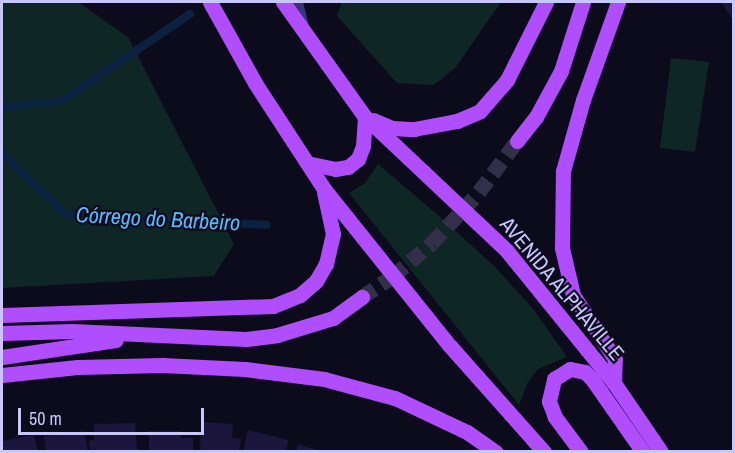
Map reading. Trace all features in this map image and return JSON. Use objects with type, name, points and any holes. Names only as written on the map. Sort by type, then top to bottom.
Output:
[{"type":"main road","points":[[210,2],[255,83],[324,189],[402,287],[544,452]]},
{"type":"main road","name":"AVENIDA ALPHAVILLE","points":[[283,2],[364,117],[507,251],[614,383],[661,452]]},
{"type":"main road","points":[[307,163],[335,169],[348,167],[358,159],[363,146],[364,117],[392,128],[414,129],[457,121],[480,111],[507,80],[546,2]]},
{"type":"main road","points":[[517,141],[536,117],[561,71],[583,2]]},
{"type":"main road","points":[[614,383],[615,359],[573,296],[562,248],[563,171],[583,100],[618,2]]},
{"type":"main road","points":[[2,315],[273,306],[300,295],[316,281],[326,264],[333,234],[324,189]]},
{"type":"main road","points":[[2,333],[72,331],[246,339],[277,335],[333,318],[362,297]]},
{"type":"main road","points":[[2,357],[146,336]]},
{"type":"main road","points":[[2,375],[78,367],[162,365],[244,369],[324,379],[395,398],[467,432],[496,452]]},
{"type":"main road","points":[[581,452],[555,417],[549,401],[554,378],[570,369],[585,372],[592,379],[643,452]]},
{"type":"lane","points":[[295,2],[301,29]]},
{"type":"green space","points":[[2,2],[78,2],[128,37],[234,244],[214,276],[2,288]]},
{"type":"green space","points":[[342,2],[501,2],[456,67],[434,85],[397,83],[337,16]]},
{"type":"green space","points":[[671,58],[709,62],[695,152],[660,148]]},
{"type":"green space","points":[[378,164],[496,268],[534,310],[567,357],[538,369],[528,382],[519,405],[349,193],[365,183]]},
{"type":"building","points":[[721,2],[734,2],[734,21]]},
{"type":"building","points":[[201,422],[233,424],[232,438],[241,439],[239,452],[200,452]]},
{"type":"building","points":[[135,423],[137,452],[90,452],[89,441],[94,440],[94,424]]},
{"type":"building","points":[[248,430],[288,440],[286,452],[243,452]]},
{"type":"building","points":[[84,431],[88,452],[46,452],[44,436]]},
{"type":"building","points":[[149,431],[180,431],[181,438],[193,438],[193,452],[149,452]]},
{"type":"building","points":[[34,435],[38,452],[2,452],[2,441]]},
{"type":"building","points":[[298,444],[320,451],[320,452],[296,452]]},
{"type":"waterway","points":[[2,107],[62,101],[190,14]]},
{"type":"waterway","name":"Córrego do Barbeiro","points":[[2,153],[66,215],[267,225]]},
{"type":"tunnel","points":[[362,297],[393,276],[432,243],[479,192],[517,141]]}]
